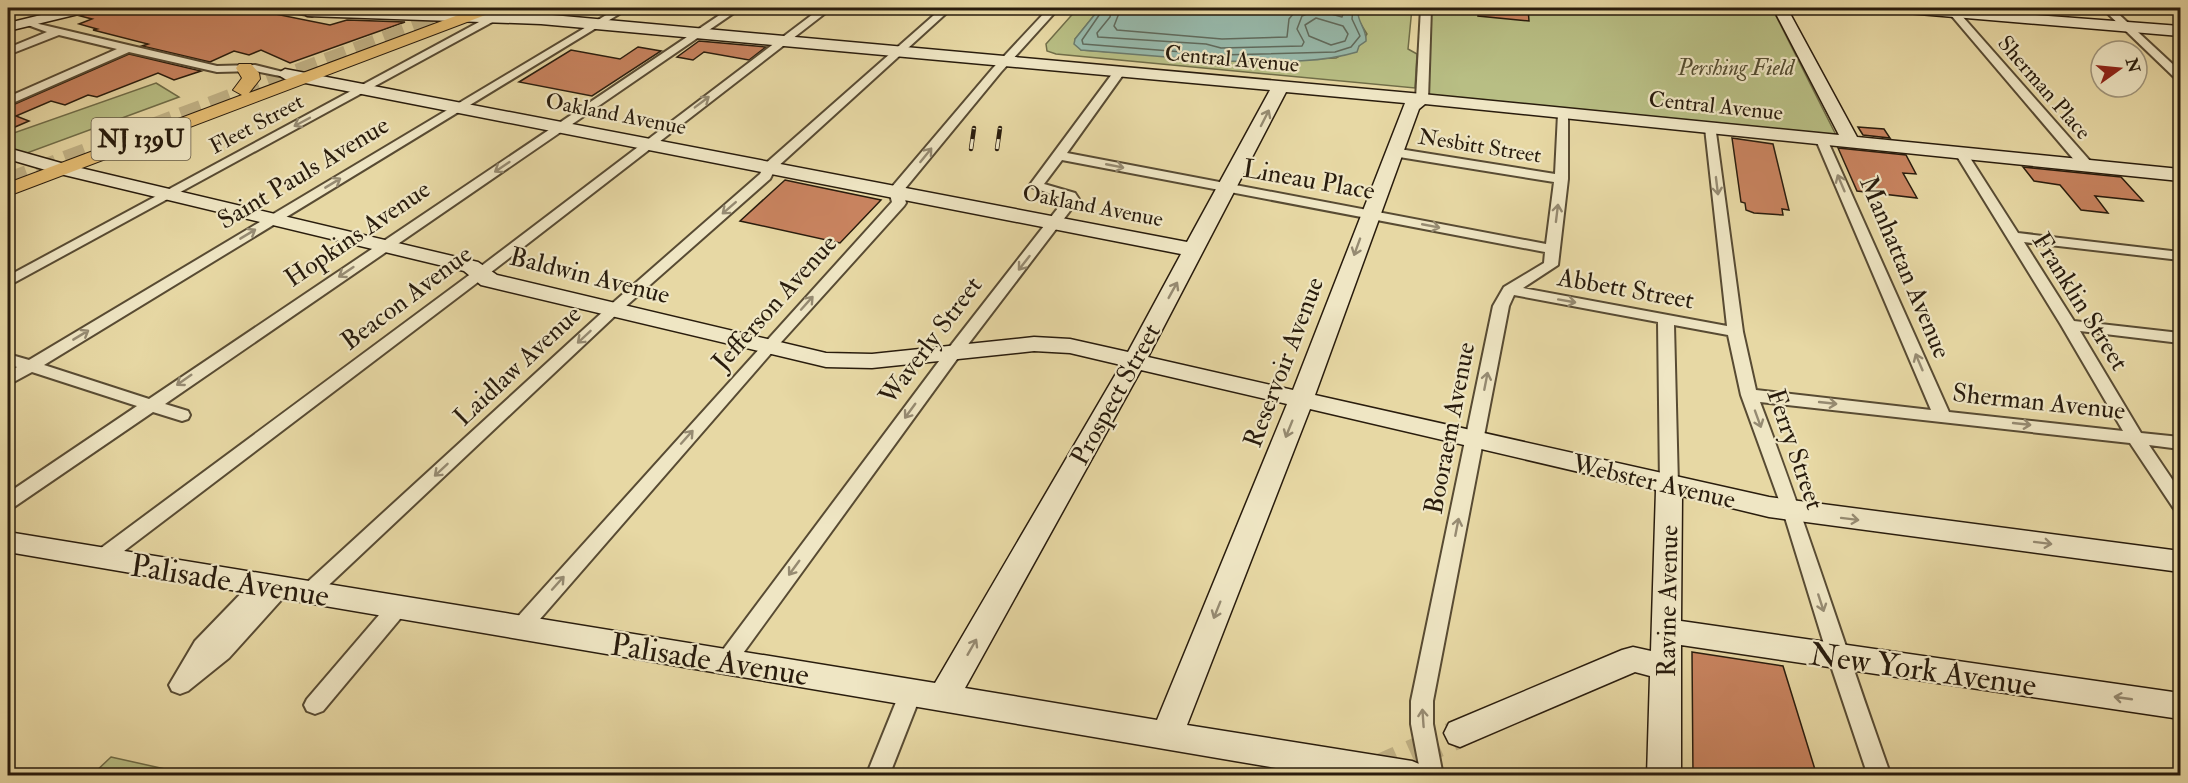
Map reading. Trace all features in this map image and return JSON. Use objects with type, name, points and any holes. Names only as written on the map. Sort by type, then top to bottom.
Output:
[{"type":"main road","name":"NJ 139U","points":[[8,178],[53,167],[303,77],[463,12]]},
{"type":"main road","name":"NJ 139U","points":[[8,190],[53,167],[175,115],[438,16],[463,12],[491,13]]},
{"type":"main road","points":[[242,90],[252,79],[245,68]]},
{"type":"street","points":[[8,27],[86,8]]},
{"type":"street","points":[[278,8],[438,16]]},
{"type":"street","name":"Saint Pauls Avenue","points":[[8,380],[624,8]]},
{"type":"street","name":"Hopkins Avenue","points":[[8,502],[736,8]]},
{"type":"street","name":"Beacon Avenue","points":[[100,559],[481,273],[827,8]]},
{"type":"street","name":"Laidlaw Avenue","points":[[284,588],[612,311],[765,176],[770,167],[947,8]]},
{"type":"street","name":"Jefferson Avenue","points":[[520,628],[768,347],[899,203],[896,192],[1005,62],[1054,8]]},
{"type":"street","points":[[1422,99],[1426,8]]},
{"type":"street","points":[[1780,8],[1851,142]]},
{"type":"street","points":[[1895,8],[1952,10],[2181,31]]},
{"type":"street","points":[[2107,8],[2181,77]]},
{"type":"street","name":"Sherman Place","points":[[1952,10],[2086,165]]},
{"type":"street","name":"Central Avenue","points":[[491,13],[782,42],[1422,99],[2181,175]]},
{"type":"street","name":"Fleet Street","points":[[8,282],[362,89],[491,13]]},
{"type":"street","name":"Oakland Avenue","points":[[29,22],[35,26],[217,69],[245,68],[303,77],[1195,250]]},
{"type":"street","points":[[8,52],[59,31]]},
{"type":"street","points":[[8,101],[128,48]]},
{"type":"street","name":"Waverly Street","points":[[726,661],[954,352],[1072,199],[1070,195],[1036,186],[1119,72]]},
{"type":"street","name":"Prospect Street","points":[[943,698],[1135,360],[1229,189],[1281,87]]},
{"type":"street","name":"Reservoir Avenue","points":[[1167,735],[1301,400],[1410,105],[1422,99]]},
{"type":"street","points":[[1509,290],[1551,265],[1561,179],[1564,114]]},
{"type":"street","name":"Ferry Street","points":[[1711,128],[1735,332],[1749,395],[1792,511],[1838,657],[1880,776]]},
{"type":"street","name":"Manhattan Avenue","points":[[1822,140],[1942,415]]},
{"type":"street","name":"Nesbitt Street","points":[[1393,152],[1561,179]]},
{"type":"street","name":"Franklin Street","points":[[1961,153],[2069,325],[2135,437],[2181,504]]},
{"type":"street","name":"Baldwin Avenue","points":[[12,154],[53,167],[471,266],[489,280],[826,360],[872,361],[1034,344],[1070,346],[1135,360]]},
{"type":"street","name":"Lineau Place","points":[[1058,155],[1553,249]]},
{"type":"street","points":[[2014,237],[2181,256]]},
{"type":"street","name":"Abbett Street","points":[[1509,290],[1735,332]]},
{"type":"street","name":"Booraem Avenue","points":[[1432,776],[1422,724],[1422,701],[1501,306],[1509,290]]},
{"type":"street","name":"Ravine Avenue","points":[[1664,776],[1669,485],[1666,319]]},
{"type":"street","points":[[2069,325],[2181,338]]},
{"type":"street","points":[[8,359],[182,415]]},
{"type":"street","name":"Webster Avenue","points":[[1135,360],[1669,485],[1792,511],[2181,561]]},
{"type":"street","name":"Sherman Avenue","points":[[1749,395],[2181,443]]},
{"type":"street","name":"Palisade Avenue","points":[[8,542],[1412,776]]},
{"type":"street","points":[[284,588],[222,652],[180,685],[202,647],[284,588]]},
{"type":"street","points":[[315,705],[398,607]]},
{"type":"street","name":"New York Avenue","points":[[1667,631],[2181,706]]},
{"type":"street","points":[[1460,733],[1633,659],[1666,667]]},
{"type":"street","points":[[877,776],[911,692]]},
{"type":"green space","points":[[1078,8],[1100,8],[1075,39],[1081,50],[1205,58],[1219,61],[1336,58],[1359,46],[1367,34],[1357,18],[1358,11],[1362,8],[1412,8],[1408,49],[1417,54],[1415,88],[1056,54],[1047,51],[1046,44]]},
{"type":"green space","name":"Pershing Field","points":[[1429,8],[1772,8],[1837,137],[1425,96]]},
{"type":"green space","points":[[156,83],[179,97],[8,160],[8,135]]},
{"type":"green space","points":[[111,757],[192,775],[92,775]]},
{"type":"water","points":[[1100,8],[1362,8],[1358,11],[1358,15],[1366,41],[1359,46],[1357,52],[1324,59],[1289,61],[1219,61],[1205,58],[1191,59],[1081,50],[1074,44],[1075,39]]},
{"type":"building","points":[[103,8],[245,8],[330,25],[347,20],[405,22],[290,63],[261,50],[249,55],[234,51],[210,62],[142,46],[148,44],[93,30],[97,29],[79,24],[92,19],[80,16]]},
{"type":"building","points":[[1479,8],[1528,8],[1529,21],[1478,16]]},
{"type":"building","points":[[699,41],[766,47],[749,60],[704,52],[693,60],[677,57]]},
{"type":"building","points":[[638,47],[661,51],[592,96],[519,82],[571,50],[620,59]]},
{"type":"building","points":[[129,54],[201,71],[174,80],[158,73],[97,97],[88,95],[65,105],[51,101],[16,116],[29,121],[8,130],[8,107]]},
{"type":"building","points":[[1858,127],[1884,129],[1890,138],[1863,135]]},
{"type":"building","points":[[1732,138],[1773,144],[1789,210],[1782,209],[1783,215],[1754,213],[1746,210],[1745,203],[1741,202]]},
{"type":"building","points":[[1838,148],[1906,155],[1916,174],[1903,173],[1917,198],[1857,191]]},
{"type":"building","points":[[2023,167],[2121,177],[2143,201],[2095,196],[2108,213],[2081,210],[2060,185],[2034,181]]},
{"type":"building","points":[[785,180],[881,200],[840,243],[740,221]]},
{"type":"building","points":[[1692,652],[1783,666],[1817,776],[1693,776]]},
{"type":"tunnel","points":[[8,183],[474,8]]},
{"type":"tunnel","points":[[1372,772],[1460,733]]},
{"type":"railway","points":[[971,149],[974,128]]},
{"type":"railway","points":[[997,149],[1000,128]]}]
